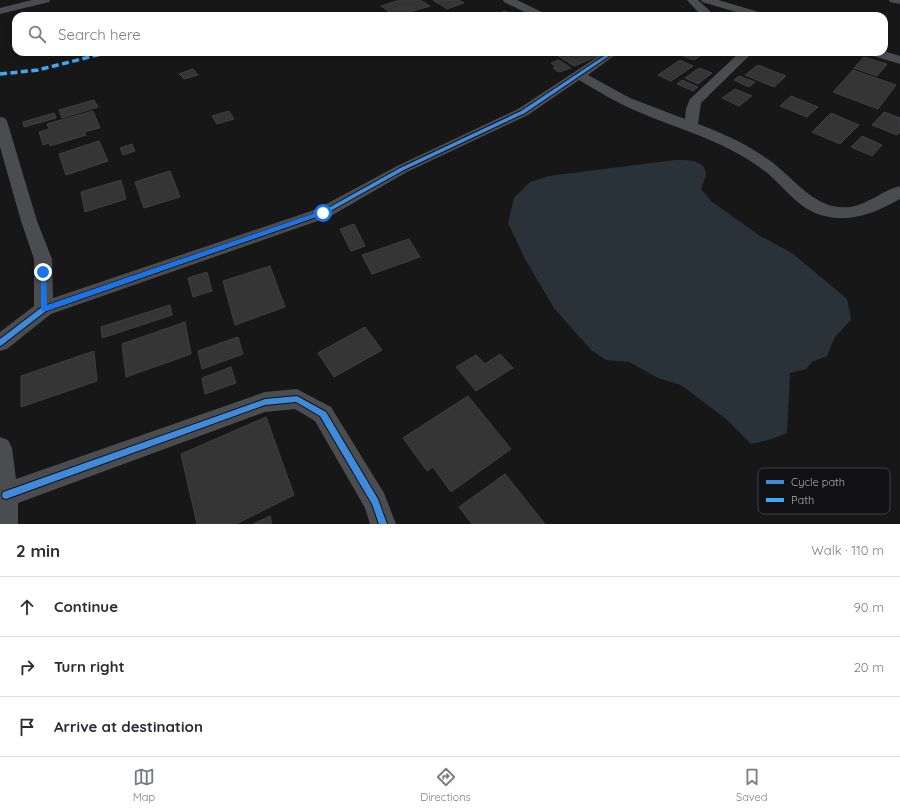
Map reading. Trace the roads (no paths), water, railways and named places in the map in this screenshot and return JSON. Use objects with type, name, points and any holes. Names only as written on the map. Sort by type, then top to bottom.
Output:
[{"type":"street","points":[[0,11],[45,0]]},
{"type":"street","points":[[508,0],[534,12]]},
{"type":"street","points":[[692,0],[701,7],[704,12]]},
{"type":"street","points":[[706,0],[741,12]]},
{"type":"street","points":[[894,0],[900,2]]},
{"type":"street","points":[[0,342],[44,309],[323,213],[402,169],[523,112],[607,56]]},
{"type":"street","points":[[690,125],[695,102],[743,56]]},
{"type":"street","points":[[887,56],[900,60]]},
{"type":"street","points":[[580,75],[633,105],[690,125],[738,146],[763,162],[778,174],[801,198],[821,209],[833,213],[871,208],[898,194],[900,191]]},
{"type":"street","points":[[0,121],[29,221],[43,259],[44,309]]},
{"type":"street","points":[[6,495],[265,402],[297,399],[323,414],[375,502],[383,524]]},
{"type":"street","points":[[0,448],[6,495],[5,524]]}]
